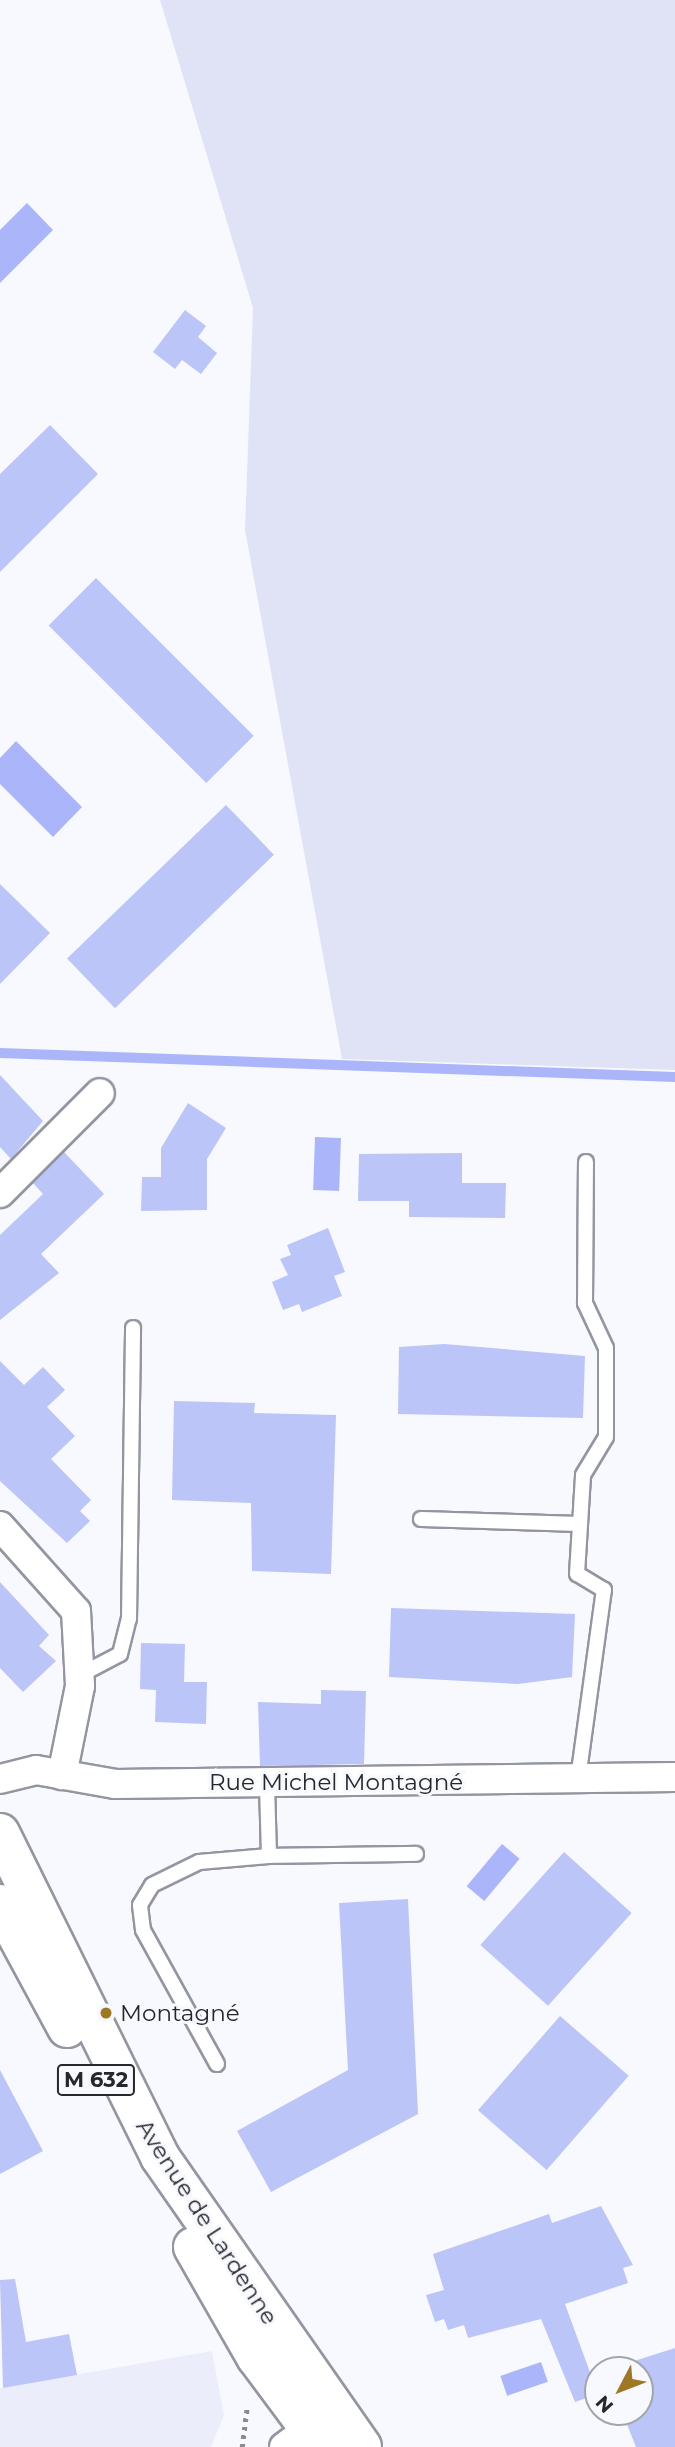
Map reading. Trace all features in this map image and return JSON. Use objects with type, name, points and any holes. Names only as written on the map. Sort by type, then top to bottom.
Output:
[{"type":"main road","name":"Avenue de Lardenne","points":[[0,1833],[160,2157],[332,2439]]},
{"type":"main road","name":"Avenue de Lardenne","points":[[0,1904],[247,2342],[332,2439]]},
{"type":"street","points":[[0,1193],[100,1093]]},
{"type":"street","points":[[0,1525],[76,1611],[80,1675],[62,1775]]},
{"type":"street","name":"Rue Michel Montagné","points":[[0,1779],[36,1770],[115,1784],[675,1777]]},
{"type":"lane","points":[[578,1779],[604,1590],[578,1574],[583,1475],[606,1437],[606,1348],[585,1303],[586,1162]]},
{"type":"lane","points":[[80,1675],[120,1654],[129,1619],[133,1328]]},
{"type":"lane","points":[[421,1519],[580,1524]]},
{"type":"lane","points":[[267,1783],[269,1856]]},
{"type":"lane","points":[[217,2064],[143,1930],[140,1905],[152,1885],[199,1862],[269,1856],[416,1854]]},
{"type":"shaded area","points":[[160,0],[675,0],[675,1070],[342,1059],[245,530],[253,308]]},
{"type":"shaded area","points":[[212,2351],[224,2415],[211,2447],[0,2447],[0,2388]]},
{"type":"water","points":[[27,203],[53,230],[0,283],[0,230]]},
{"type":"water","points":[[16,741],[82,807],[53,837],[0,784],[0,758]]},
{"type":"water","points":[[315,1137],[341,1138],[339,1191],[313,1190]]},
{"type":"water","points":[[502,1844],[520,1859],[484,1901],[467,1886]]},
{"type":"water","points":[[541,2362],[548,2382],[507,2396],[500,2376]]},
{"type":"building","points":[[185,310],[206,326],[198,337],[217,353],[201,374],[182,360],[175,369],[153,352]]},
{"type":"building","points":[[50,425],[98,474],[0,572],[0,474]]},
{"type":"building","points":[[96,578],[254,736],[206,783],[49,625]]},
{"type":"building","points":[[226,805],[274,855],[115,1008],[67,959]]},
{"type":"building","points":[[0,884],[50,933],[0,984]]},
{"type":"building","points":[[0,1075],[43,1121],[11,1159],[0,1147]]},
{"type":"building","points":[[188,1103],[226,1128],[207,1159],[207,1210],[141,1211],[142,1177],[161,1177],[161,1148]]},
{"type":"building","points":[[64,1152],[104,1194],[41,1254],[59,1273],[0,1320],[0,1235],[43,1194],[33,1183]]},
{"type":"building","points":[[462,1153],[462,1183],[506,1183],[505,1218],[409,1217],[409,1201],[358,1201],[359,1154]]},
{"type":"building","points":[[328,1228],[345,1272],[334,1276],[342,1296],[302,1312],[299,1304],[283,1310],[272,1282],[288,1275],[280,1259],[291,1255],[287,1245]]},
{"type":"building","points":[[444,1344],[585,1356],[583,1418],[398,1414],[399,1347]]},
{"type":"building","points":[[0,1361],[24,1385],[43,1367],[65,1390],[47,1407],[75,1436],[51,1459],[91,1500],[80,1511],[90,1521],[67,1543],[0,1481]]},
{"type":"building","points":[[174,1401],[255,1403],[254,1413],[336,1415],[331,1574],[252,1571],[251,1503],[172,1500]]},
{"type":"building","points":[[0,1582],[49,1635],[39,1646],[56,1661],[23,1692],[0,1668]]},
{"type":"building","points":[[391,1608],[575,1614],[572,1677],[518,1684],[389,1677]]},
{"type":"building","points":[[141,1643],[185,1644],[184,1682],[207,1682],[206,1724],[155,1722],[156,1690],[140,1689]]},
{"type":"building","points":[[321,1690],[366,1691],[364,1764],[260,1766],[258,1702],[321,1704]]},
{"type":"building","points":[[564,1852],[632,1913],[548,2006],[480,1945]]},
{"type":"building","points":[[408,1899],[418,2114],[271,2192],[237,2131],[348,2070],[339,1903]]},
{"type":"building","points":[[560,2016],[629,2076],[547,2170],[478,2110]]},
{"type":"building","points":[[0,2070],[43,2151],[0,2174]]},
{"type":"building","points":[[601,2206],[633,2265],[623,2268],[628,2283],[565,2304],[584,2356],[584,2399],[575,2402],[541,2319],[468,2338],[464,2325],[448,2330],[444,2319],[435,2322],[426,2295],[444,2290],[433,2254],[549,2214],[552,2223]]},
{"type":"building","points":[[15,2279],[26,2342],[69,2334],[77,2375],[3,2388],[0,2280]]},
{"type":"building","points":[[675,2348],[675,2447],[636,2447],[628,2426],[654,2426],[654,2356],[650,2356]]},
{"type":"waterway","points":[[0,1053],[675,1077]]},
{"type":"place","name":"Montagné","points":[[106,2013]]}]
